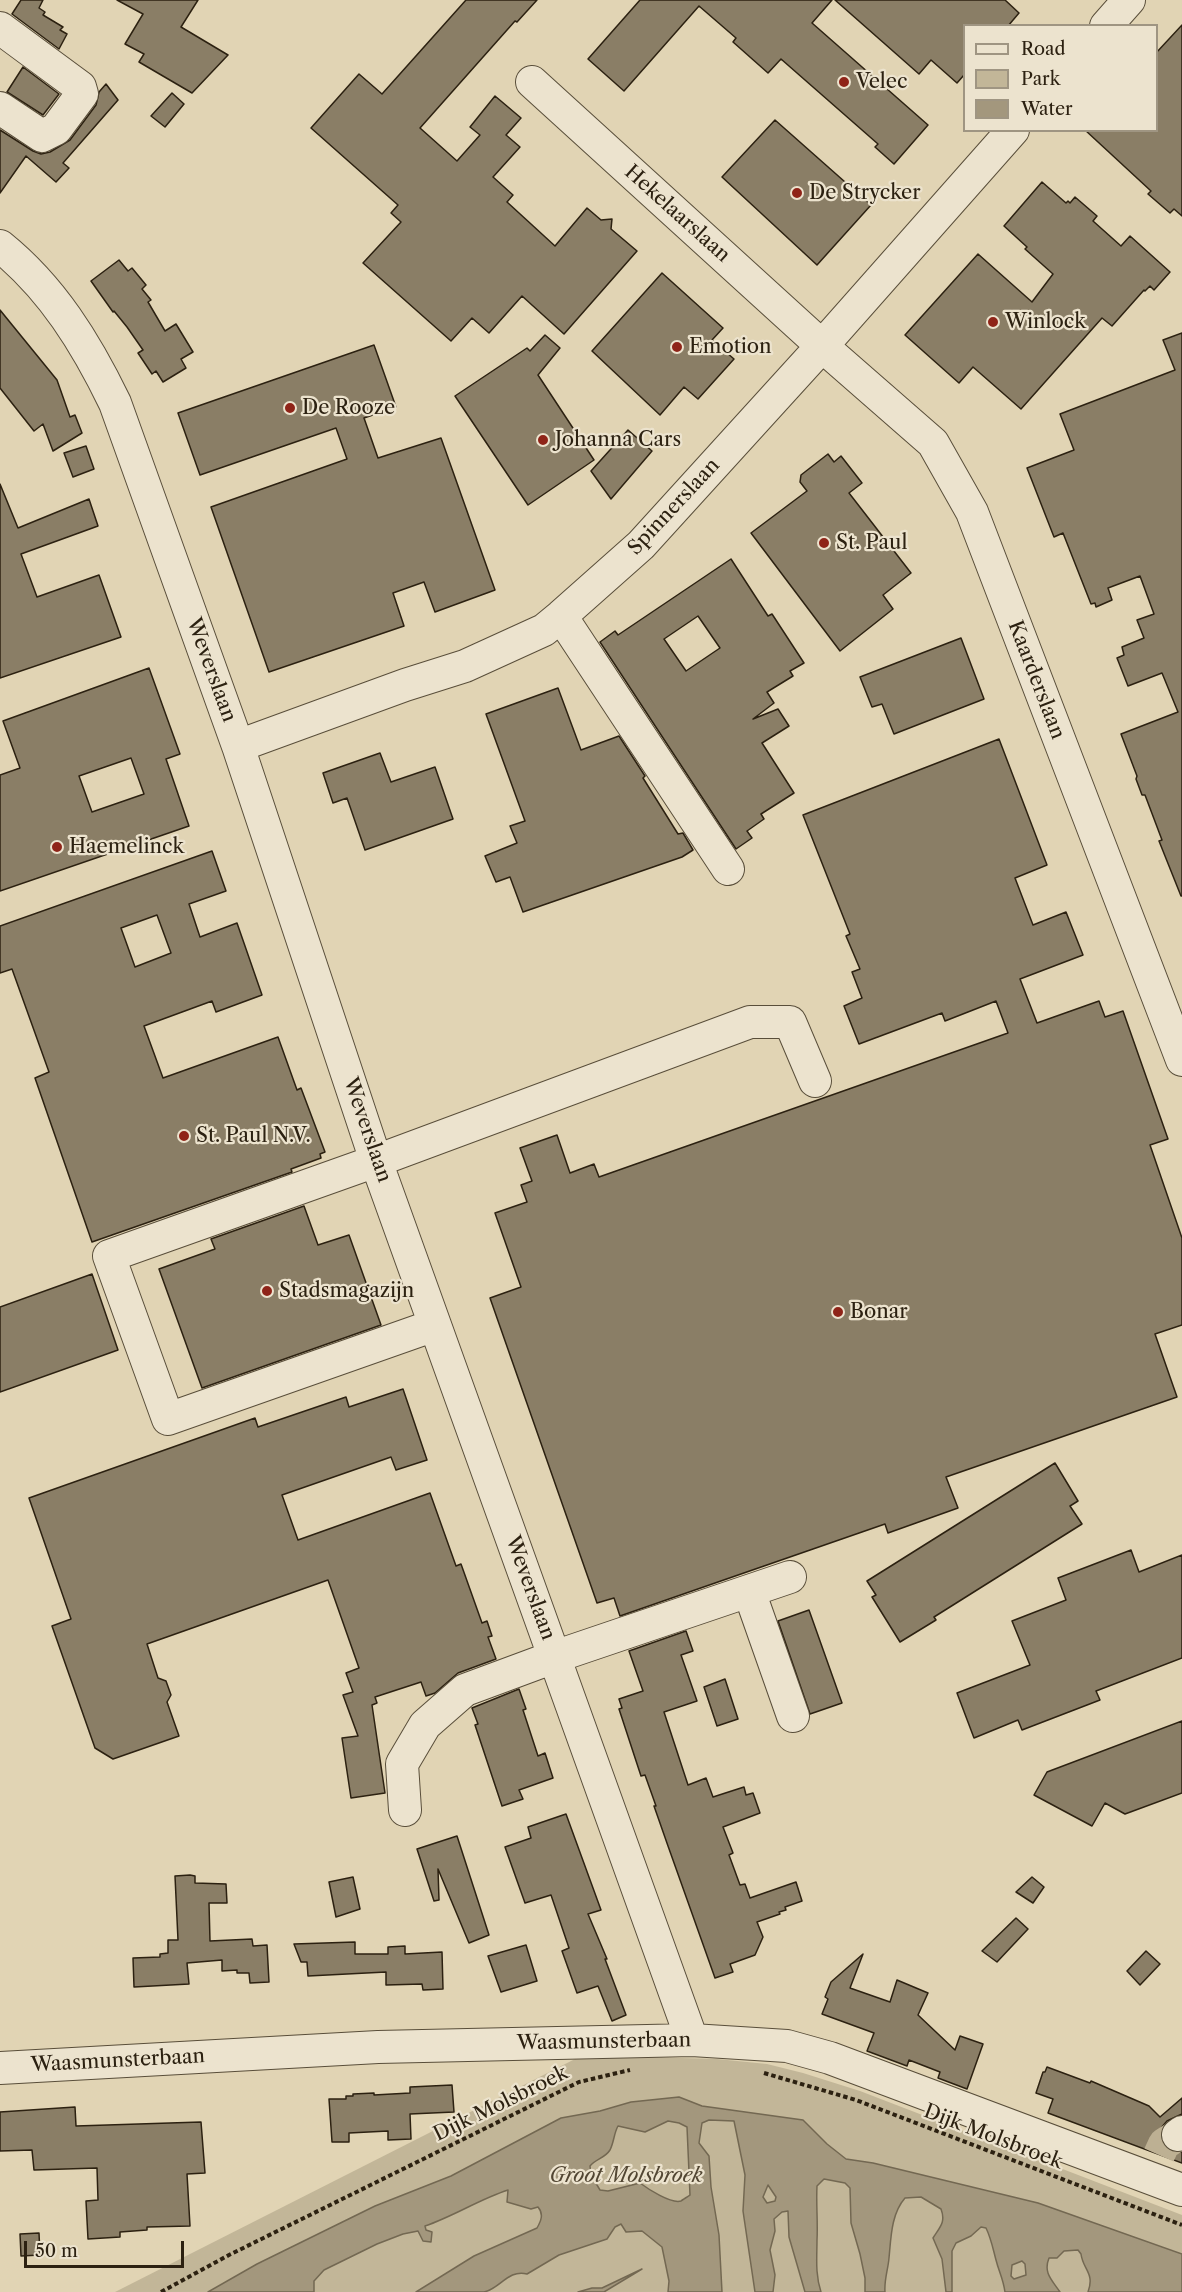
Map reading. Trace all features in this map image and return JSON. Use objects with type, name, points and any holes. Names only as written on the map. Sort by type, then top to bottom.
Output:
[{"type":"street","points":[[1108,24],[1129,0]]},
{"type":"street","points":[[0,28],[81,87],[82,94],[56,129],[42,136],[0,108]]},
{"type":"street","name":"Hekelaarslaan","points":[[532,82],[822,346]]},
{"type":"street","name":"Spinnerslaan","points":[[238,746],[405,685],[465,666],[544,630],[584,598],[641,545],[822,346],[1011,132]]},
{"type":"street","name":"Weverslaan","points":[[0,246],[23,265],[59,307],[92,356],[115,403],[238,746],[376,1161],[692,2040]]},
{"type":"street","name":"Kaarderslaan","points":[[822,346],[933,443],[972,512],[1182,1060]]},
{"type":"street","points":[[561,616],[728,869]]},
{"type":"street","points":[[435,1325],[168,1419],[109,1256],[376,1161],[750,1022],[790,1022],[815,1081]]},
{"type":"street","points":[[405,1810],[402,1764],[425,1725],[465,1690],[554,1657],[790,1577]]},
{"type":"street","points":[[749,1591],[793,1716]]},
{"type":"street","name":"Waasmunsterbaan","points":[[0,2068],[378,2048],[692,2040],[787,2046],[1168,2150],[1182,2190]]},
{"type":"path","name":"Dijk Molsbroek","points":[[161,2292],[229,2255],[579,2082],[638,2068]]},
{"type":"path","name":"Dijk Molsbroek","points":[[756,2072],[801,2082],[856,2100],[1182,2225]]},
{"type":"green space","name":"Groot Molsbroek","points":[[577,2058],[717,2059],[767,2064],[803,2073],[860,2091],[1182,2215],[1182,2292],[115,2292]]},
{"type":"water","points":[[679,2097],[702,2106],[803,2120],[846,2159],[873,2163],[1038,2203],[1182,2254],[1182,2292],[1088,2292],[1090,2280],[1078,2250],[1064,2251],[1057,2258],[1049,2258],[1048,2272],[1060,2292],[1005,2292],[989,2236],[986,2228],[981,2227],[971,2236],[956,2243],[952,2251],[952,2292],[946,2292],[942,2259],[933,2238],[942,2224],[941,2209],[921,2197],[905,2198],[897,2211],[891,2234],[885,2292],[865,2292],[865,2278],[851,2223],[850,2188],[845,2183],[824,2179],[817,2186],[817,2266],[821,2292],[805,2292],[789,2237],[788,2211],[782,2212],[774,2219],[775,2231],[770,2250],[775,2275],[773,2292],[755,2292],[743,2211],[745,2175],[734,2121],[709,2120],[702,2123],[699,2143],[709,2156],[711,2187],[719,2235],[722,2292],[668,2292],[669,2281],[662,2247],[642,2231],[626,2232],[621,2224],[615,2227],[607,2239],[559,2255],[527,2274],[515,2274],[484,2292],[416,2292],[474,2256],[537,2228],[541,2220],[538,2207],[531,2209],[507,2202],[508,2190],[425,2226],[426,2230],[432,2232],[431,2242],[423,2241],[418,2231],[403,2234],[324,2270],[314,2281],[314,2292],[208,2292],[257,2264],[375,2206],[451,2176],[561,2118],[600,2111],[631,2102]],"holes":[[[668,2121],[687,2127],[690,2195],[681,2201],[672,2200],[640,2183],[608,2191],[600,2190],[591,2175],[590,2166],[610,2150],[618,2126],[645,2132]],[[768,2185],[776,2197],[775,2201],[767,2203],[763,2197]],[[1022,2261],[1025,2264],[1026,2275],[1014,2279],[1011,2276],[1012,2265]]]},
{"type":"water","points":[[642,2269],[604,2292],[578,2292],[602,2288]]},
{"type":"building","points":[[21,0],[43,0],[39,8],[45,12],[43,15],[63,27],[60,30],[67,34],[59,49],[12,14]]},
{"type":"building","points":[[117,0],[198,0],[181,27],[228,55],[192,93],[139,62],[144,54],[125,44],[143,14]]},
{"type":"building","points":[[466,0],[537,0],[517,22],[515,21],[420,128],[457,161],[480,135],[470,127],[495,96],[521,118],[506,135],[520,147],[493,177],[513,195],[507,202],[555,246],[587,208],[601,220],[612,219],[611,229],[637,251],[564,334],[522,296],[489,333],[472,318],[451,341],[363,263],[401,222],[391,213],[398,205],[311,128],[359,74],[382,94]]},
{"type":"building","points":[[640,0],[832,0],[812,23],[928,125],[894,164],[875,147],[878,144],[781,59],[768,73],[733,42],[736,38],[699,6],[624,91],[588,59]]},
{"type":"building","points":[[835,0],[1005,0],[1019,13],[1010,24],[963,24],[963,76],[957,83],[931,60],[919,74]]},
{"type":"building","points":[[1182,25],[1182,216],[1174,209],[1170,213],[1148,194],[1151,191],[1087,132],[1158,132],[1158,51]]},
{"type":"building","points":[[23,67],[59,94],[43,115],[7,92]]},
{"type":"building","points":[[106,84],[118,100],[63,163],[69,168],[56,182],[26,156],[0,193],[0,130],[33,151],[41,154],[50,152],[70,140],[96,105],[99,92]]},
{"type":"building","points":[[172,93],[184,104],[165,127],[151,116]]},
{"type":"building","points":[[775,120],[871,205],[817,265],[722,177]]},
{"type":"building","points":[[1042,182],[1066,203],[1068,201],[1070,203],[1075,197],[1097,216],[1093,221],[1121,246],[1130,236],[1170,272],[1154,290],[1150,286],[1144,290],[1112,326],[1102,318],[1021,409],[973,367],[959,383],[905,335],[978,254],[1032,302],[1053,274],[1004,226]]},
{"type":"building","points":[[119,260],[128,271],[132,268],[146,285],[142,289],[151,300],[148,302],[165,331],[176,324],[193,352],[181,359],[186,368],[163,382],[156,371],[152,374],[138,353],[143,350],[91,281]]},
{"type":"building","points":[[662,273],[723,328],[712,340],[734,359],[698,399],[684,387],[660,415],[592,351]]},
{"type":"building","points":[[0,310],[57,380],[70,417],[75,415],[82,433],[53,451],[43,424],[34,431],[0,388]]},
{"type":"building","points":[[1182,333],[1181,896],[1121,734],[1178,712],[1162,673],[1128,686],[1117,658],[1124,655],[1122,647],[1144,638],[1137,620],[1154,614],[1140,576],[1108,588],[1112,600],[1096,607],[1095,603],[1091,604],[1063,533],[1054,537],[1027,468],[1074,450],[1060,414],[1175,370],[1163,340]]},
{"type":"building","points":[[545,335],[560,348],[538,375],[594,460],[528,505],[455,396],[527,348],[530,351]]},
{"type":"building","points":[[374,345],[396,407],[364,418],[378,458],[441,438],[495,590],[435,612],[424,582],[393,593],[404,626],[269,672],[211,507],[347,459],[336,428],[200,475],[178,413]]},
{"type":"building","points":[[628,430],[652,451],[611,499],[591,471]]},
{"type":"building","points":[[86,446],[94,469],[73,477],[64,453]]},
{"type":"building","points":[[828,454],[834,462],[841,456],[862,483],[849,493],[911,573],[883,595],[893,609],[840,651],[751,533],[807,491],[800,482],[801,475]]},
{"type":"building","points":[[0,484],[18,528],[89,499],[98,526],[21,554],[37,597],[99,575],[121,637],[0,678]]},
{"type":"building","points":[[731,559],[768,616],[772,614],[804,663],[790,671],[793,676],[767,692],[774,703],[753,719],[778,709],[789,726],[762,743],[794,793],[761,814],[764,819],[747,831],[752,838],[736,849],[600,642],[615,631],[618,635]],"holes":[[[698,616],[720,648],[686,671],[664,639]]]},
{"type":"building","points":[[961,638],[984,699],[894,734],[882,704],[872,707],[860,677]]},
{"type":"building","points":[[149,668],[180,754],[166,759],[189,826],[0,891],[0,775],[20,768],[3,721]],"holes":[[[131,758],[144,794],[92,812],[79,776]]]},
{"type":"building","points":[[558,688],[581,750],[619,736],[678,834],[683,833],[693,850],[682,857],[523,912],[510,877],[496,882],[485,856],[517,843],[510,826],[525,821],[486,714]]},
{"type":"building","name":"Bonar","points":[[999,739],[1047,865],[1015,878],[1033,925],[1066,912],[1083,955],[1020,979],[1037,1023],[1099,1001],[1105,1017],[1123,1011],[1168,1139],[1150,1145],[1182,1238],[1182,1325],[1155,1334],[1177,1397],[946,1477],[958,1508],[888,1533],[885,1524],[620,1616],[614,1598],[597,1603],[490,1298],[521,1287],[495,1213],[527,1202],[521,1185],[532,1181],[520,1148],[557,1135],[570,1173],[594,1164],[599,1177],[1008,1033],[996,1001],[945,1021],[942,1013],[859,1044],[844,1006],[862,998],[852,972],[860,969],[846,936],[850,934],[803,815]]},
{"type":"building","points":[[380,753],[391,782],[435,767],[453,819],[365,850],[347,798],[333,803],[323,773]]},
{"type":"building","points":[[212,851],[226,891],[189,904],[200,937],[237,923],[262,995],[216,1012],[212,1001],[144,1026],[163,1078],[278,1037],[297,1090],[301,1088],[325,1152],[320,1154],[321,1158],[291,1169],[292,1172],[92,1242],[35,1078],[49,1072],[12,969],[0,973],[0,926]],"holes":[[[157,915],[171,953],[135,967],[121,928]]]},
{"type":"building","name":"Stadsmagazijn","points":[[304,1206],[318,1245],[349,1235],[381,1325],[202,1388],[159,1269],[215,1249],[211,1239]]},
{"type":"building","points":[[92,1274],[118,1350],[0,1392],[0,1307]]},
{"type":"building","points":[[403,1389],[427,1460],[396,1470],[391,1457],[282,1495],[298,1540],[430,1493],[456,1566],[461,1564],[482,1623],[487,1621],[492,1636],[488,1637],[496,1659],[458,1673],[435,1693],[426,1696],[421,1682],[375,1697],[377,1703],[372,1705],[385,1793],[351,1798],[342,1738],[358,1736],[343,1695],[353,1692],[346,1673],[359,1668],[328,1580],[147,1644],[158,1678],[166,1681],[171,1695],[167,1702],[179,1736],[113,1759],[95,1748],[52,1626],[71,1619],[29,1498],[255,1418],[258,1427],[346,1397],[349,1407]]},
{"type":"building","points":[[1055,1463],[1078,1501],[1070,1506],[1082,1524],[934,1617],[936,1620],[900,1642],[872,1597],[876,1595],[867,1581]]},
{"type":"building","points":[[1131,1550],[1139,1572],[1182,1555],[1182,1658],[1096,1691],[1100,1700],[1022,1730],[1018,1720],[974,1738],[957,1693],[1030,1665],[1012,1621],[1066,1600],[1058,1578]]},
{"type":"building","points":[[809,1610],[842,1703],[810,1714],[778,1621]]},
{"type":"building","points":[[686,1631],[693,1651],[681,1655],[697,1701],[664,1712],[688,1785],[706,1778],[713,1797],[744,1787],[746,1795],[753,1793],[760,1813],[723,1827],[733,1853],[729,1855],[740,1885],[745,1884],[750,1898],[796,1882],[802,1901],[785,1907],[786,1910],[779,1912],[780,1914],[757,1922],[763,1937],[755,1955],[730,1964],[733,1972],[715,1978],[645,1775],[641,1776],[619,1709],[622,1708],[619,1699],[643,1691],[629,1651]]},
{"type":"building","points":[[725,1679],[738,1719],[717,1726],[704,1687]]},
{"type":"building","points":[[519,1689],[526,1709],[523,1710],[538,1756],[545,1753],[553,1778],[519,1790],[523,1799],[502,1806],[475,1725],[478,1724],[472,1708]]},
{"type":"building","points":[[1182,1721],[1182,1793],[1125,1814],[1105,1803],[1092,1826],[1034,1795],[1047,1772]]},
{"type":"building","points":[[566,1814],[601,1910],[588,1914],[607,1959],[605,1959],[626,2015],[612,2021],[598,1986],[577,1993],[562,1951],[569,1948],[551,1895],[525,1903],[505,1847],[531,1838],[528,1827]]},
{"type":"building","points":[[457,1836],[489,1935],[469,1943],[438,1869],[439,1900],[434,1901],[417,1849]]},
{"type":"building","points":[[175,1876],[195,1876],[195,1883],[226,1884],[227,1903],[209,1903],[210,1941],[252,1939],[253,1946],[267,1945],[269,1982],[250,1983],[249,1973],[237,1973],[237,1970],[222,1971],[222,1960],[187,1963],[189,1984],[134,1987],[133,1958],[160,1957],[160,1954],[168,1953],[168,1940],[178,1940]]},
{"type":"building","points":[[353,1877],[360,1909],[336,1917],[329,1882]]},
{"type":"building","points":[[1032,1877],[1044,1887],[1033,1903],[1016,1892]]},
{"type":"building","points":[[1016,1918],[1028,1929],[997,1962],[982,1951]]},
{"type":"building","points":[[355,1942],[355,1954],[388,1954],[388,1947],[405,1946],[405,1954],[442,1952],[443,1989],[423,1990],[422,1984],[386,1985],[386,1972],[308,1976],[307,1962],[301,1962],[294,1944]]},
{"type":"building","points":[[526,1945],[537,1981],[501,1992],[488,1956]]},
{"type":"building","points":[[1146,1951],[1160,1964],[1140,1985],[1127,1971]]},
{"type":"building","points":[[863,1954],[850,1988],[890,2002],[897,1980],[928,1993],[918,2015],[955,2050],[960,2036],[983,2044],[967,2089],[938,2078],[940,2072],[909,2060],[907,2066],[867,2051],[874,2033],[822,2014],[831,1982]]},
{"type":"building","points":[[1047,2067],[1090,2083],[1091,2081],[1149,2106],[1160,2117],[1182,2098],[1182,2114],[1167,2121],[1161,2128],[1160,2137],[1163,2145],[1170,2151],[1182,2152],[1182,2163],[1048,2113],[1053,2099],[1036,2093]]},
{"type":"building","points":[[452,2085],[454,2112],[410,2114],[411,2139],[388,2140],[388,2131],[349,2133],[349,2142],[332,2142],[329,2099],[346,2099],[346,2096],[353,2096],[353,2094],[410,2093],[410,2087]]},
{"type":"building","points":[[75,2107],[76,2126],[201,2122],[205,2173],[187,2174],[190,2226],[147,2227],[147,2230],[120,2232],[120,2237],[88,2239],[86,2201],[98,2200],[97,2168],[34,2170],[32,2150],[0,2151],[0,2112]]},
{"type":"building","points":[[39,2233],[40,2255],[21,2256],[20,2234]]},
{"type":"tunnel","points":[[1159,2155],[1164,2144],[1178,2135]]},
{"type":"place","name":"Velec","points":[[844,82]]},
{"type":"place","name":"De Strycker","points":[[797,193]]},
{"type":"place","name":"Winlock","points":[[993,322]]},
{"type":"place","name":"Emotion","points":[[677,347]]},
{"type":"place","name":"De Rooze","points":[[290,408]]},
{"type":"place","name":"Johanna Cars","points":[[543,440]]},
{"type":"place","name":"St. Paul","points":[[824,543]]},
{"type":"place","name":"Haemelinck","points":[[57,847]]},
{"type":"place","name":"St. Paul N.V.","points":[[184,1136]]},
{"type":"place","name":"Stadsmagazijn","points":[[267,1291]]},
{"type":"place","name":"Bonar","points":[[838,1312]]}]
